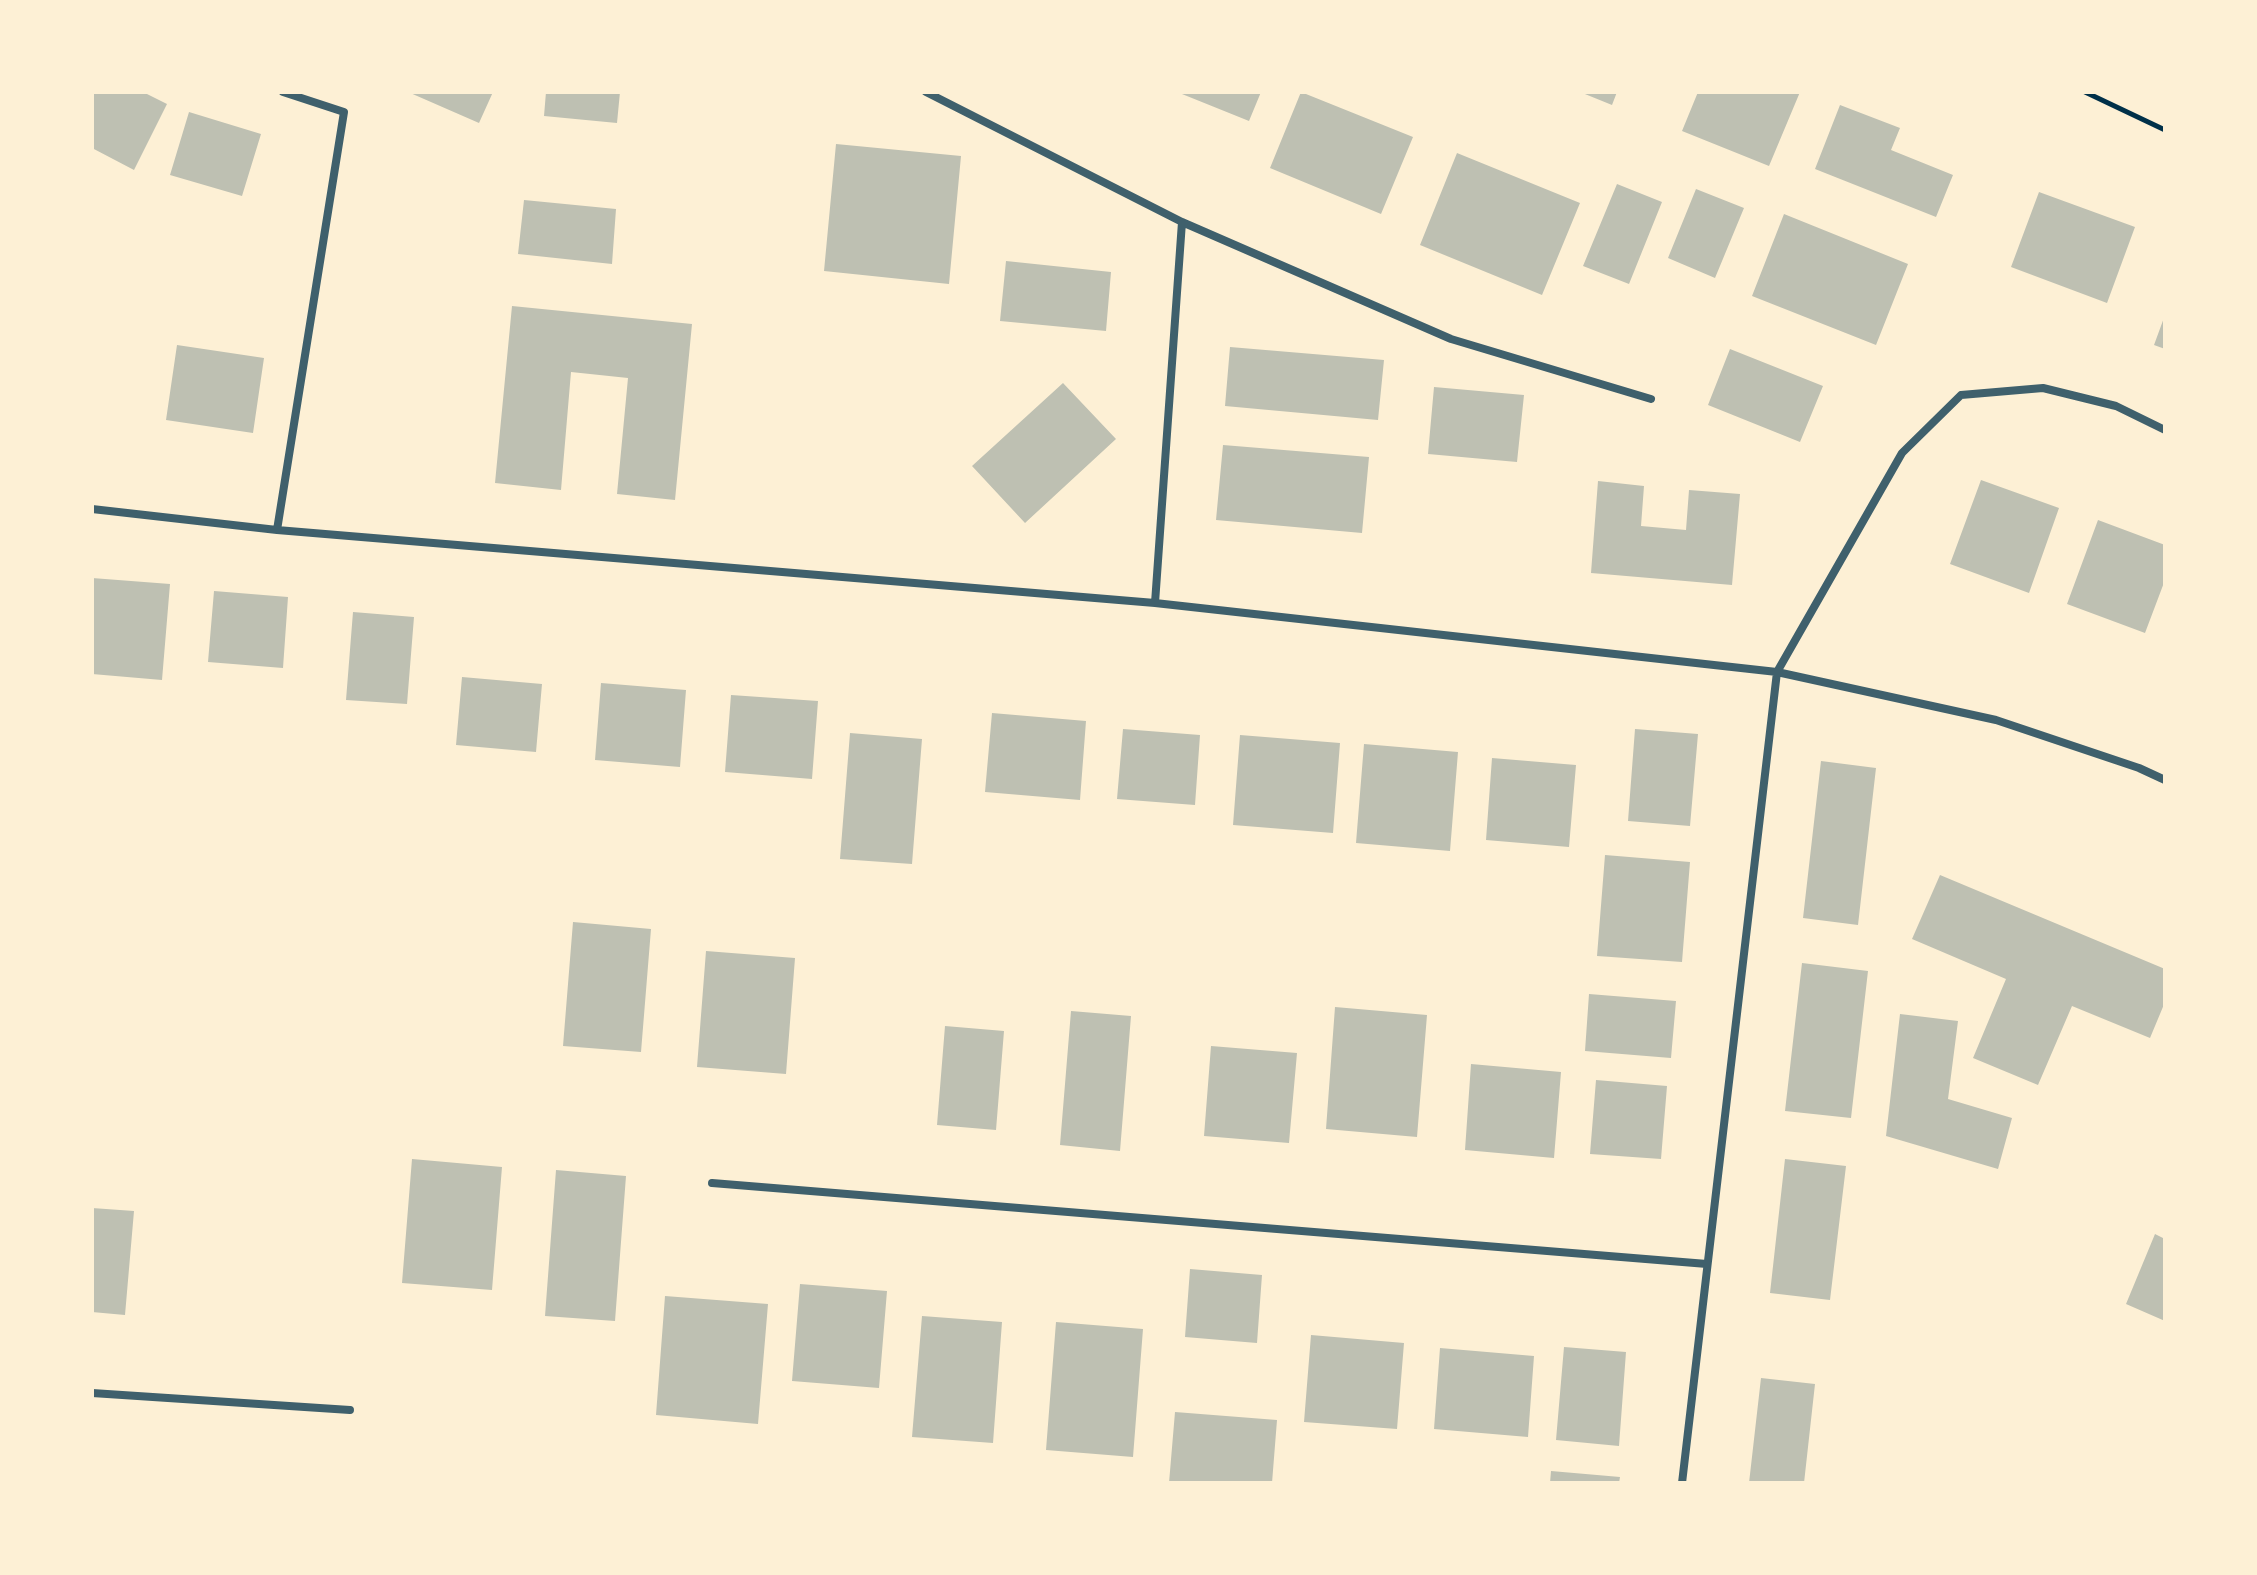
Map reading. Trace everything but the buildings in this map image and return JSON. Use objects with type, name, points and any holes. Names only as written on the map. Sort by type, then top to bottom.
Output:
[{"type":"street","points":[[277,530],[344,112],[283,92]]},
{"type":"street","points":[[926,92],[1182,222],[1451,339],[1651,399]]},
{"type":"street","points":[[1155,603],[1182,222]]},
{"type":"street","points":[[1682,1483],[1777,672],[1902,453],[1961,395],[2043,388],[2116,406],[2165,430]]},
{"type":"street","points":[[92,509],[277,530],[1155,603],[1777,672],[1996,720],[2139,768],[2165,780]]},
{"type":"street","points":[[712,1183],[1707,1264]]},
{"type":"street","points":[[92,1393],[350,1410]]},
{"type":"path","points":[[2085,92],[2165,130]]}]
